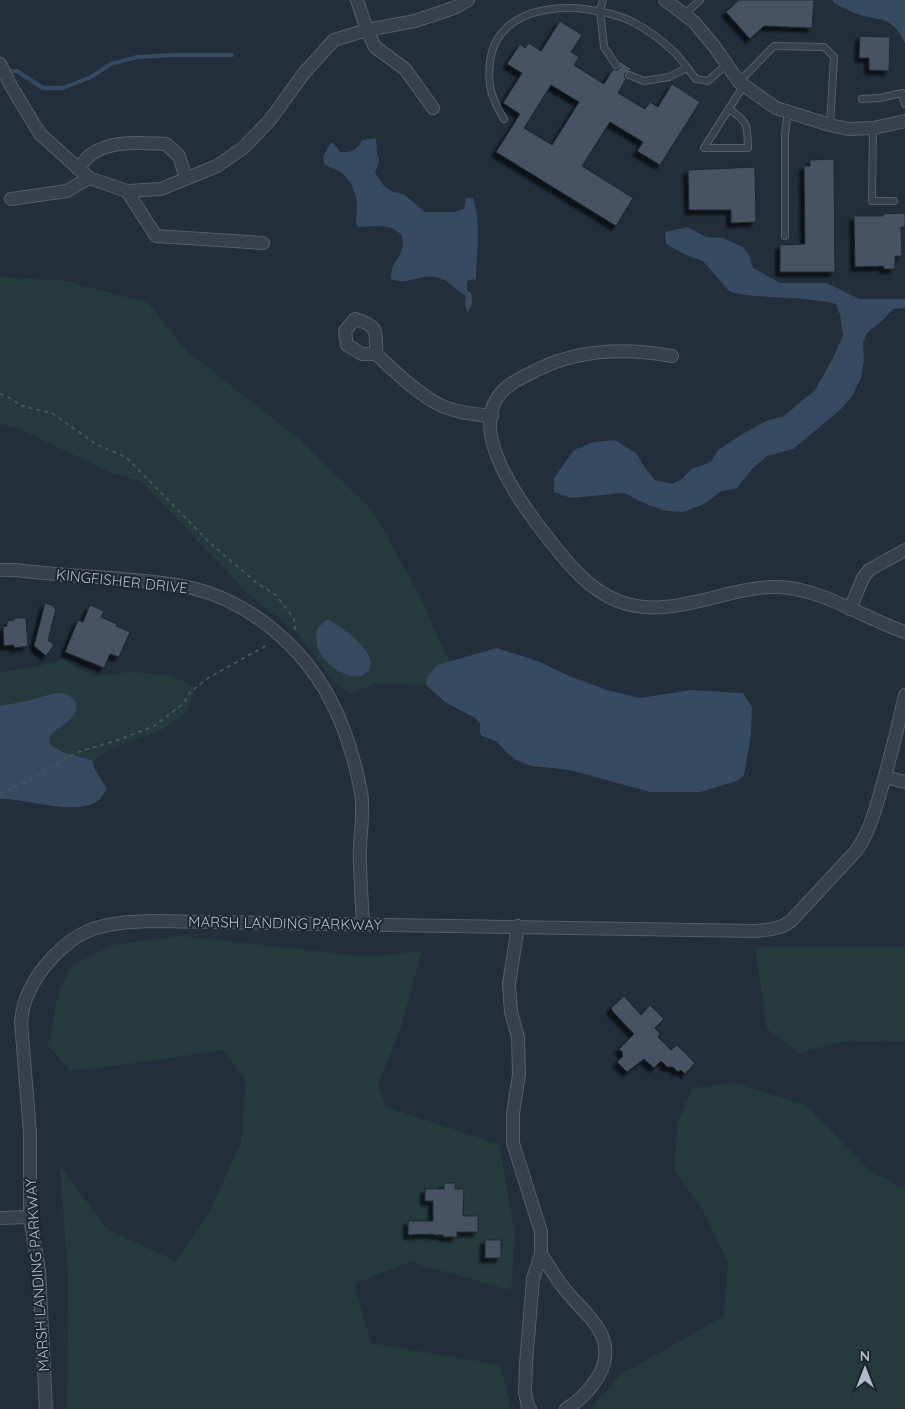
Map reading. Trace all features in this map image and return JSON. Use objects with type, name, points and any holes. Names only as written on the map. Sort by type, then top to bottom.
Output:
[{"type":"street","points":[[357,0],[366,30],[375,47],[405,69],[433,108]]},
{"type":"street","points":[[0,64],[10,86],[40,134],[89,178],[127,191],[161,189],[217,166],[243,148],[270,120],[304,73],[334,40],[366,30],[415,21],[454,8],[468,0]]},
{"type":"street","points":[[665,0],[699,28],[741,84],[776,108],[848,129],[874,128],[905,122]]},
{"type":"street","points":[[78,169],[89,156],[109,146],[135,142],[166,144],[179,156],[186,178]]},
{"type":"street","points":[[11,199],[67,191],[89,178]]},
{"type":"street","points":[[127,191],[156,236],[263,243]]},
{"type":"street","points":[[672,356],[625,351],[573,357],[552,363],[519,379],[505,388],[494,404],[492,416],[494,447],[498,461],[537,524],[558,551],[589,584],[603,594],[618,601],[638,606],[665,608],[750,589],[788,588],[813,594],[905,632]]},
{"type":"street","points":[[376,354],[431,400],[443,407],[492,416]]},
{"type":"street","points":[[850,610],[863,578],[869,570],[905,550]]},
{"type":"street","name":"KINGFISHER DRIVE","points":[[0,570],[166,583],[194,588],[242,608],[264,622],[282,637],[301,656],[330,699],[341,723],[354,763],[362,806],[360,846],[362,925]]},
{"type":"street","name":"MARSH LANDING PARKWAY","points":[[46,1409],[39,1272],[30,1217],[30,1133],[21,1022],[27,994],[38,976],[62,948],[92,930],[131,922],[518,926],[756,931],[783,926],[798,914],[864,840],[874,816],[905,695]]},
{"type":"street","points":[[885,777],[905,782]]},
{"type":"street","points":[[518,926],[510,984],[511,1012],[518,1037],[518,1075],[513,1114],[513,1143],[541,1232],[541,1254],[533,1279],[526,1363],[525,1392],[530,1409]]},
{"type":"street","points":[[0,1218],[30,1217]]},
{"type":"street","points":[[541,1254],[556,1279],[592,1319],[605,1342],[605,1365],[592,1387],[566,1409]]},
{"type":"lane","points":[[603,0],[600,10],[604,47],[616,65]]},
{"type":"lane","points":[[684,15],[700,0]]},
{"type":"lane","points":[[504,119],[493,101],[488,77],[491,49],[503,28],[522,15],[547,6],[574,6],[600,10],[629,20],[652,34],[675,53],[696,80],[708,82],[727,64]]},
{"type":"lane","points":[[729,109],[741,117],[747,125],[748,148],[704,148],[729,109],[741,84],[774,46],[824,47],[834,57],[830,125]]},
{"type":"lane","points":[[629,75],[644,81],[668,77],[687,68]]},
{"type":"lane","points":[[862,99],[880,98],[902,93],[905,104]]},
{"type":"lane","points":[[785,236],[785,135],[788,111]]},
{"type":"lane","points":[[874,128],[872,201],[894,201]]},
{"type":"path","points":[[0,394],[22,406],[52,413],[97,445],[126,457],[210,543],[258,584],[276,595],[294,619],[295,629],[208,678],[190,692],[178,709],[154,726],[118,740],[78,752],[0,794]]},
{"type":"green space","points":[[0,277],[63,280],[148,303],[186,350],[299,439],[373,511],[419,594],[449,662],[441,665],[431,673],[426,685],[377,683],[350,693],[338,686],[298,634],[247,593],[142,482],[114,474],[17,428],[0,424]]},
{"type":"green space","points":[[62,659],[93,676],[130,672],[167,675],[181,680],[196,689],[185,714],[158,732],[110,749],[93,761],[94,768],[107,789],[100,799],[79,807],[66,807],[0,799],[0,672],[35,667]]},
{"type":"green space","points":[[180,936],[368,957],[422,951],[402,1024],[378,1085],[386,1107],[499,1144],[515,1234],[511,1290],[409,1262],[354,1284],[371,1343],[500,1365],[511,1407],[507,1409],[67,1409],[68,1278],[60,1166],[108,1230],[176,1261],[211,1209],[241,1142],[246,1080],[223,1050],[71,1071],[48,1046],[58,994],[71,966],[113,945]]},
{"type":"green space","points":[[755,947],[905,947],[905,1041],[838,1042],[800,1054],[767,1029]]},
{"type":"green space","points":[[735,1083],[806,1105],[869,1170],[901,1188],[905,1187],[905,1409],[590,1409],[620,1375],[724,1316],[728,1263],[703,1210],[674,1170],[678,1123],[692,1088]]},
{"type":"water","points":[[833,0],[905,0],[905,43],[896,28],[891,24],[857,14],[834,3]]},
{"type":"water","points":[[376,138],[379,160],[375,173],[384,186],[391,191],[405,195],[425,212],[454,212],[464,209],[466,198],[473,198],[478,229],[476,279],[467,281],[467,290],[471,293],[472,301],[467,312],[465,305],[466,296],[439,278],[424,277],[408,281],[391,279],[391,272],[402,249],[402,235],[386,226],[358,227],[356,222],[357,200],[351,183],[342,173],[324,164],[323,157],[331,142],[340,152],[348,152],[354,150],[362,140]]},
{"type":"water","points":[[687,227],[706,237],[723,238],[743,247],[749,255],[753,268],[780,283],[827,283],[859,299],[905,299],[905,308],[893,309],[868,332],[863,342],[864,362],[861,378],[851,398],[840,410],[793,449],[767,456],[752,469],[737,488],[722,491],[704,504],[683,512],[666,511],[624,493],[571,498],[554,492],[554,478],[574,450],[594,442],[615,440],[636,453],[655,480],[672,484],[682,479],[691,469],[711,462],[718,450],[739,436],[766,421],[784,416],[815,390],[831,362],[843,336],[840,315],[836,304],[810,299],[756,296],[730,292],[703,261],[686,255],[666,244],[665,232]]},
{"type":"water","points":[[329,620],[359,642],[370,658],[371,665],[368,671],[362,675],[347,675],[333,667],[321,655],[317,644],[317,629],[325,621]]},
{"type":"water","points":[[497,648],[540,662],[569,676],[607,690],[640,698],[691,690],[743,693],[752,707],[751,735],[744,775],[737,781],[700,792],[650,792],[570,770],[532,766],[518,761],[508,754],[496,741],[482,736],[480,733],[480,723],[475,718],[445,702],[426,685],[427,677],[437,665]]},
{"type":"water","points":[[55,693],[63,693],[70,696],[74,700],[76,711],[69,721],[49,737],[50,745],[63,752],[93,761],[94,768],[107,789],[100,799],[79,807],[52,806],[0,799],[0,706]]},
{"type":"building","points":[[739,0],[814,0],[812,28],[764,26],[750,39],[726,12]]},
{"type":"building","points":[[560,21],[582,35],[571,52],[579,57],[574,65],[604,84],[613,69],[617,70],[620,68],[619,61],[632,69],[625,73],[626,79],[618,93],[645,109],[650,102],[658,107],[672,84],[700,102],[660,165],[637,151],[643,142],[610,122],[582,166],[633,198],[616,226],[496,152],[520,114],[503,103],[522,73],[507,64],[520,44],[525,48],[529,43],[541,51]],"holes":[[[551,85],[579,102],[552,145],[524,128]]]},
{"type":"building","points":[[860,36],[890,37],[889,71],[869,70],[869,58],[859,58]]},
{"type":"building","points":[[834,159],[835,272],[780,272],[780,245],[805,244],[804,166],[810,166],[810,160]]},
{"type":"building","points":[[755,167],[756,222],[731,223],[731,210],[689,210],[688,170]]},
{"type":"building","points":[[905,213],[905,227],[901,227],[902,256],[895,256],[895,269],[884,269],[884,266],[855,267],[854,216],[883,216],[883,214]]},
{"type":"building","points":[[45,603],[54,606],[56,609],[48,640],[54,645],[46,656],[34,646]]},
{"type":"building","points":[[90,605],[104,611],[101,617],[130,632],[119,657],[110,654],[104,668],[65,652],[78,620],[83,622]]},
{"type":"building","points":[[14,618],[26,618],[28,646],[14,648],[14,645],[4,646],[3,627],[7,626],[7,621],[14,620]]},
{"type":"building","points":[[624,996],[641,1015],[650,1005],[664,1019],[655,1028],[660,1034],[658,1037],[671,1050],[677,1045],[695,1063],[685,1074],[681,1070],[678,1072],[673,1067],[667,1067],[661,1061],[654,1068],[644,1059],[627,1072],[617,1062],[623,1056],[619,1049],[634,1034],[611,1008]]},
{"type":"building","points":[[444,1183],[455,1183],[455,1189],[464,1189],[463,1216],[478,1216],[478,1232],[457,1232],[457,1237],[443,1237],[443,1235],[433,1234],[408,1235],[408,1221],[433,1221],[433,1201],[425,1201],[425,1189],[444,1189]]},
{"type":"building","points":[[485,1240],[501,1240],[501,1258],[485,1258]]},
{"type":"waterway","points":[[6,71],[17,71],[43,88],[63,88],[91,77],[111,64],[137,57],[232,55]]}]
